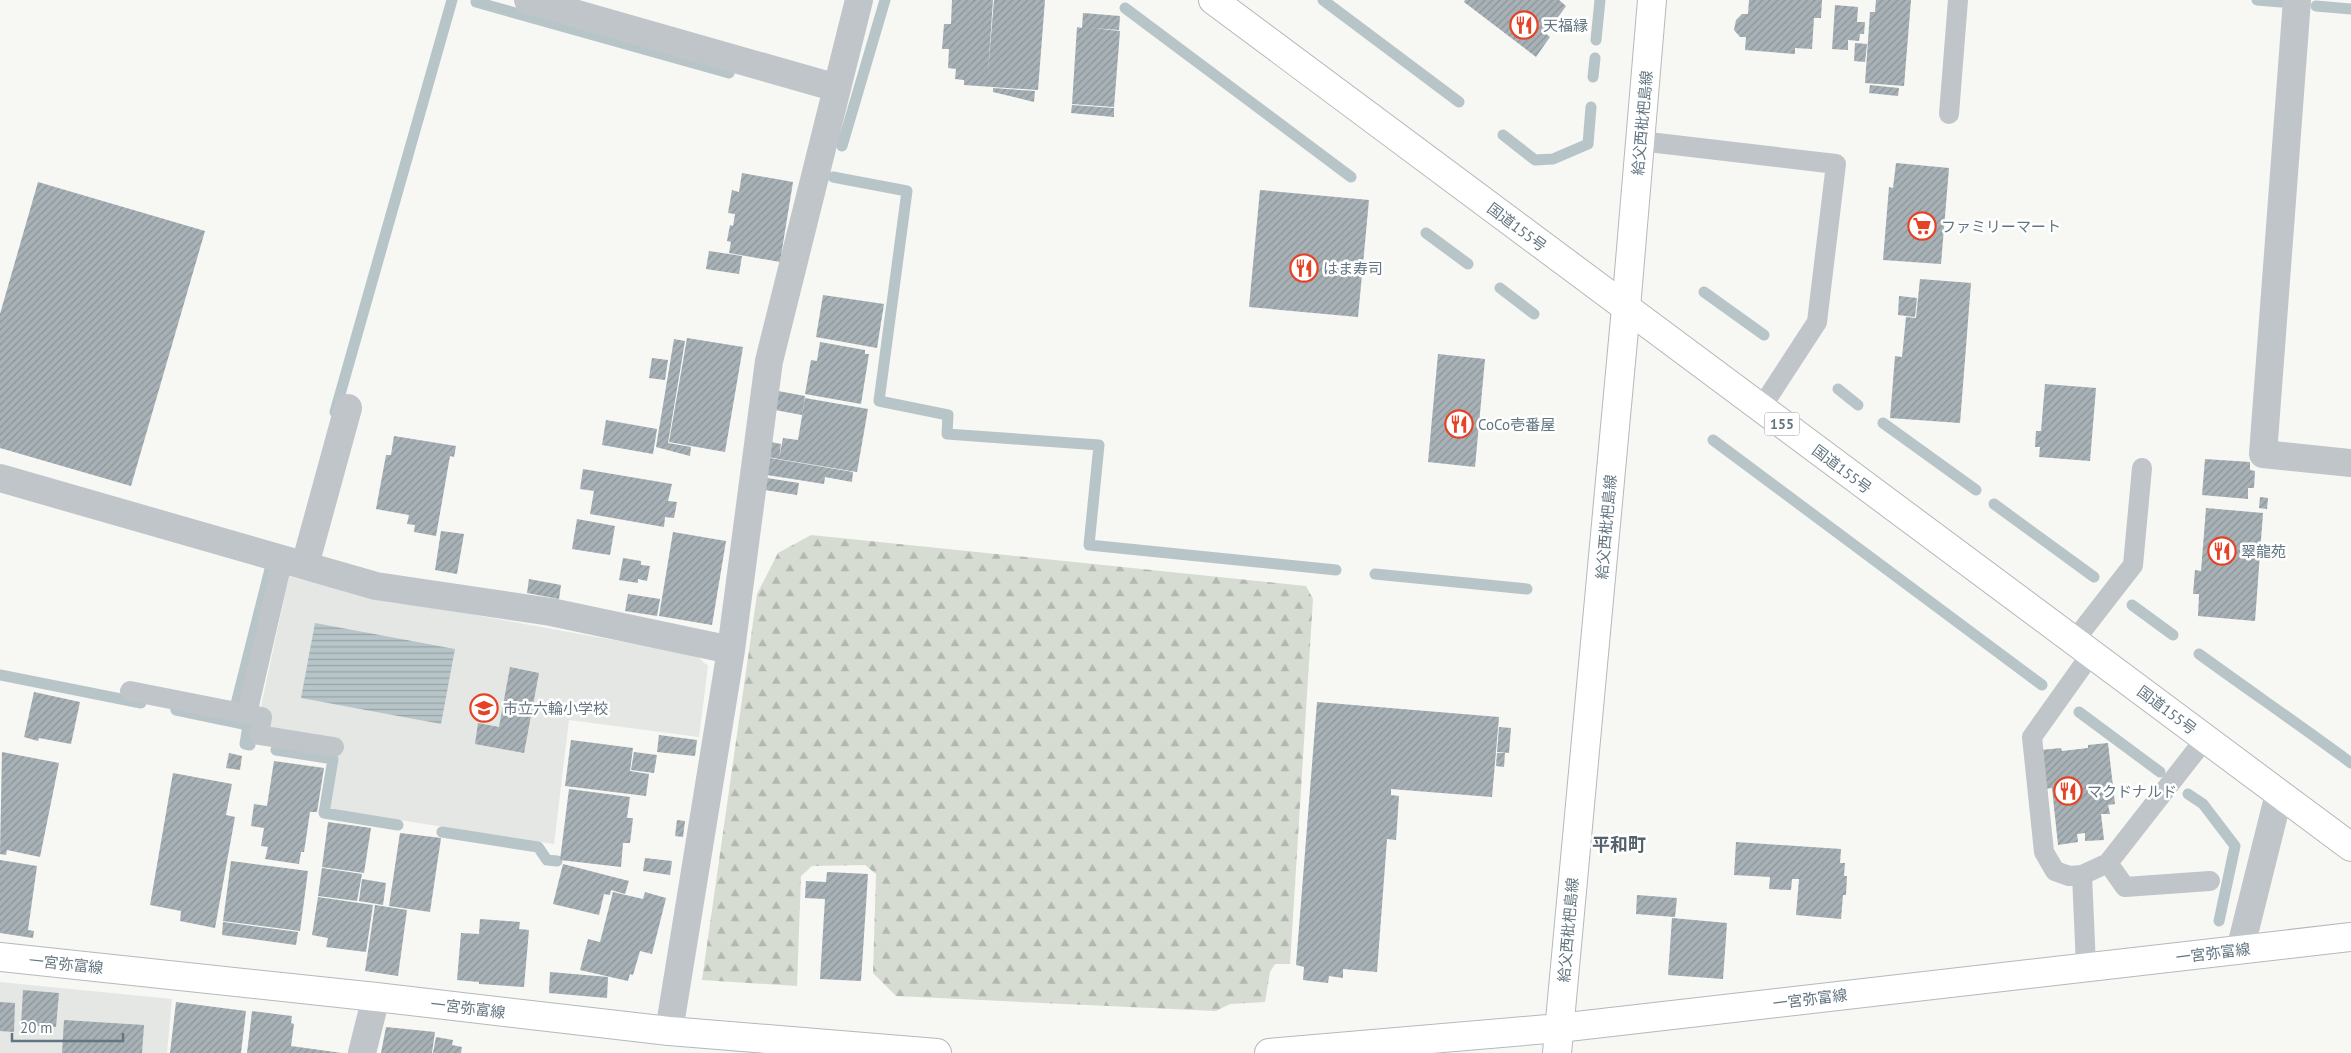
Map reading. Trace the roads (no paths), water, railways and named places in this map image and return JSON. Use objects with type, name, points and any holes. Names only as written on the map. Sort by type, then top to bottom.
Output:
[{"type":"main road","name":"国道155号","points":[[1213,0],[2351,847]]},
{"type":"main road","name":"給父西枇杷島線","points":[[1558,1041],[1626,308],[1652,0]]},
{"type":"main road","name":"一宮弥富線","points":[[1269,1053],[1558,1041],[2086,967],[2351,937]]},
{"type":"main road","name":"一宮弥富線","points":[[0,957],[376,997],[669,1031],[937,1053]]},
{"type":"street","points":[[528,0],[837,88]]},
{"type":"street","points":[[669,1031],[731,650],[770,361],[859,0]]},
{"type":"street","points":[[2297,0],[2263,454],[2351,463]]},
{"type":"street","points":[[294,562],[348,408]]},
{"type":"street","points":[[0,478],[376,586],[551,612],[731,650]]},
{"type":"street","points":[[2240,950],[2279,794]]},
{"type":"street","points":[[362,1053],[376,997]]},
{"type":"lane","points":[[1949,114],[1958,0]]},
{"type":"lane","points":[[1640,141],[1836,164],[1817,322],[1760,408]]},
{"type":"lane","points":[[2142,468],[2133,564],[2032,737],[2044,852],[2055,871],[2069,876],[2082,875],[2108,863],[2205,739]]},
{"type":"lane","points":[[247,714],[294,562]]},
{"type":"lane","points":[[130,691],[262,718],[259,735],[334,748]]},
{"type":"lane","points":[[2108,863],[2126,887],[2210,881]]},
{"type":"lane","points":[[2082,875],[2086,967]]},
{"type":"waterway","points":[[335,412],[452,0]]},
{"type":"waterway","points":[[842,146],[885,0]]},
{"type":"waterway","points":[[1323,0],[1459,102]]},
{"type":"waterway","points":[[1596,40],[1600,0]]},
{"type":"waterway","points":[[2257,0],[2281,2]]},
{"type":"waterway","points":[[476,2],[729,73]]},
{"type":"waterway","points":[[2316,6],[2351,9]]},
{"type":"waterway","points":[[1125,8],[1351,177]]},
{"type":"waterway","points":[[1593,77],[1595,58]]},
{"type":"waterway","points":[[1503,135],[1535,160],[1553,159],[1588,144],[1591,107]]},
{"type":"waterway","points":[[833,177],[907,191],[879,401],[948,415],[947,434],[1099,445],[1089,545],[1336,570]]},
{"type":"waterway","points":[[1426,233],[1468,264]]},
{"type":"waterway","points":[[1500,288],[1534,314]]},
{"type":"waterway","points":[[1704,292],[1764,335]]},
{"type":"waterway","points":[[1838,389],[1858,405]]},
{"type":"waterway","points":[[1883,423],[1976,490]]},
{"type":"waterway","points":[[1713,440],[2042,685]]},
{"type":"waterway","points":[[1994,504],[2094,577]]},
{"type":"waterway","points":[[236,704],[270,569]]},
{"type":"waterway","points":[[1375,574],[1527,589]]},
{"type":"waterway","points":[[2132,605],[2173,635]]},
{"type":"waterway","points":[[2199,654],[2351,763]]},
{"type":"waterway","points":[[0,675],[141,703]]},
{"type":"waterway","points":[[176,710],[248,725],[245,744],[250,745]]},
{"type":"waterway","points":[[2079,712],[2160,772]]},
{"type":"waterway","points":[[276,750],[333,759],[324,813],[398,825]]},
{"type":"waterway","points":[[2188,794],[2203,804],[2235,846],[2219,921]]},
{"type":"waterway","points":[[442,832],[538,847],[547,860],[557,861]]},
{"type":"place","name":"天福縁","points":[[1524,25]]},
{"type":"place","name":"ファミリーマート","points":[[1922,226]]},
{"type":"place","name":"はま寿司","points":[[1304,268]]},
{"type":"place","name":"CoCo壱番屋","points":[[1459,424]]},
{"type":"place","name":"翠龍苑","points":[[2222,551]]},
{"type":"place","name":"市立六輪小学校","points":[[484,708]]},
{"type":"place","name":"マクドナルド","points":[[2068,791]]},
{"type":"district","name":"平和町","points":[[1619,844]]}]
